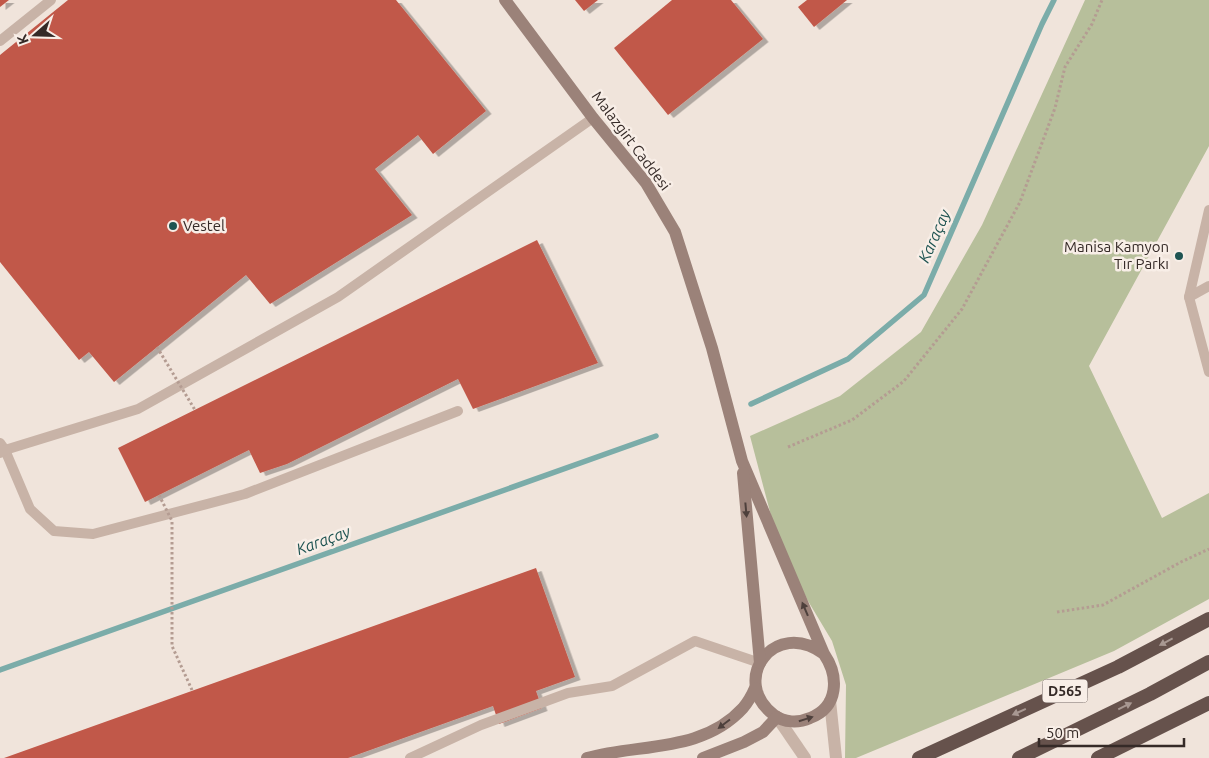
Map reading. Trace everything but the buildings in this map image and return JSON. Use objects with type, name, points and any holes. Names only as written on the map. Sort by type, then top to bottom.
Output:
[{"type":"highway","name":"D565","points":[[919,758],[1118,667],[1209,619]]},
{"type":"highway","name":"D565","points":[[1019,758],[1150,694],[1209,662]]},
{"type":"highway","points":[[1098,758],[1209,703]]},
{"type":"main road","name":"Malazgirt Caddesi","points":[[505,0],[593,118],[646,183],[676,232],[712,348],[742,461]]},
{"type":"main road","points":[[742,461],[824,654],[831,665],[834,678],[834,690],[830,701],[822,711],[812,718],[788,721],[777,717],[767,710],[759,700],[755,688],[756,675],[760,663],[767,654],[777,646],[789,642],[802,642],[824,654]]},
{"type":"main road","points":[[742,461],[760,663]]},
{"type":"main road","points":[[587,758],[688,740],[721,728],[744,707],[755,688]]},
{"type":"main road","points":[[703,758],[744,742],[763,732],[777,717]]},
{"type":"street","points":[[830,701],[836,758]]},
{"type":"street","points":[[777,717],[805,758]]},
{"type":"lane","points":[[0,41],[50,0]]},
{"type":"lane","points":[[458,411],[245,494],[93,534],[54,531],[30,509],[2,449],[138,408],[338,297],[593,118]]},
{"type":"lane","points":[[1209,210],[1189,297],[1209,372]]},
{"type":"lane","points":[[1189,297],[1209,286]]},
{"type":"lane","points":[[410,758],[481,726],[568,693],[612,686],[695,641],[760,663]]},
{"type":"path","points":[[788,447],[852,420],[904,381],[962,309],[1020,202],[1055,108],[1065,67],[1092,24],[1102,0]]},
{"type":"path","points":[[158,347],[195,410]]},
{"type":"path","points":[[159,495],[172,521],[172,646],[192,690]]},
{"type":"path","points":[[1057,612],[1104,605],[1181,562],[1209,549]]},
{"type":"green space","points":[[1085,0],[1209,0],[1209,146],[1089,366],[1162,518],[1209,493],[1209,599],[1114,651],[856,758],[845,758],[846,685],[832,641],[808,601],[778,542],[750,436],[840,396],[921,332],[982,225]]},
{"type":"waterway","name":"Karaçay","points":[[751,404],[848,359],[924,295],[1054,0]]},
{"type":"waterway","name":"Karaçay","points":[[0,670],[656,436]]},
{"type":"place","name":"Vestel","points":[[173,226]]},
{"type":"place","name":"Manisa Kamyon Tır Parkı","points":[[1179,256]]}]
